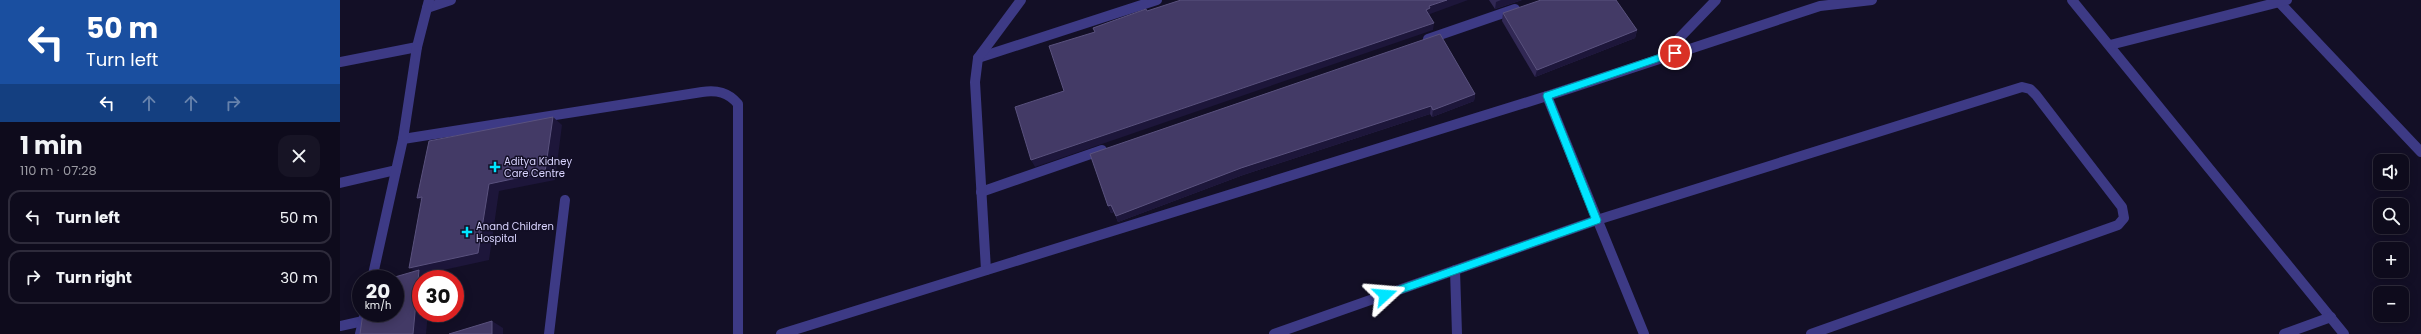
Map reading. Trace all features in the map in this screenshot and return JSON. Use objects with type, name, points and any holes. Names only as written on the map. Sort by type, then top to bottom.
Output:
[{"type":"street","points":[[374,270],[404,139],[417,47],[428,4],[451,0]]},
{"type":"street","points":[[986,270],[975,82],[978,58],[1021,0]]},
{"type":"street","points":[[978,58],[1157,0]]},
{"type":"street","points":[[1661,58],[1716,0]]},
{"type":"street","points":[[781,334],[1547,96],[1817,3],[1872,0]]},
{"type":"street","points":[[2072,0],[2344,334]]},
{"type":"street","points":[[2110,45],[2283,1],[2421,152]]},
{"type":"street","points":[[1415,44],[1527,5]]},
{"type":"street","points":[[340,62],[417,47]]},
{"type":"street","points":[[1274,334],[1597,220],[2022,87],[2030,89],[2036,95],[2122,206],[2124,218],[2118,225],[1812,334]]},
{"type":"street","points":[[404,139],[688,94],[718,91],[732,95],[738,104],[738,334]]},
{"type":"street","points":[[1547,96],[1644,334]]},
{"type":"street","points":[[981,192],[1108,148]]},
{"type":"street","points":[[340,183],[396,170]]},
{"type":"street","points":[[549,334],[565,200]]},
{"type":"street","points":[[1455,270],[1457,334]]},
{"type":"street","points":[[2284,334],[2331,317]]},
{"type":"street","points":[[340,326],[352,322]]},
{"type":"street","points":[[360,334],[363,322]]},
{"type":"building","points":[[1181,0],[1447,0],[1429,6],[1430,8],[1426,10],[1434,23],[1031,160],[1015,107],[1064,91],[1049,46],[1095,32],[1093,28],[1146,9],[1147,11]]},
{"type":"building","points":[[1541,0],[1616,0],[1637,30],[1537,70],[1503,13]]},
{"type":"building","points":[[1440,34],[1475,94],[1433,110],[1431,106],[1241,168],[1116,216],[1111,205],[1108,206],[1090,154]]},
{"type":"building","points":[[553,117],[545,172],[489,184],[478,253],[409,268],[422,197],[417,198],[429,141]]},
{"type":"building","points":[[412,272],[412,322],[414,322],[413,334],[360,334],[362,322],[404,322],[404,274]]},
{"type":"building","points":[[492,321],[492,334],[449,334]]},
{"type":"place","name":"Aditya Kidney Care Centre","points":[[495,167]]},
{"type":"place","name":"Anand Children Hospital","points":[[467,232]]},
{"type":"route","points":[[1385,295],[1597,220],[1547,96],[1675,53]]}]
